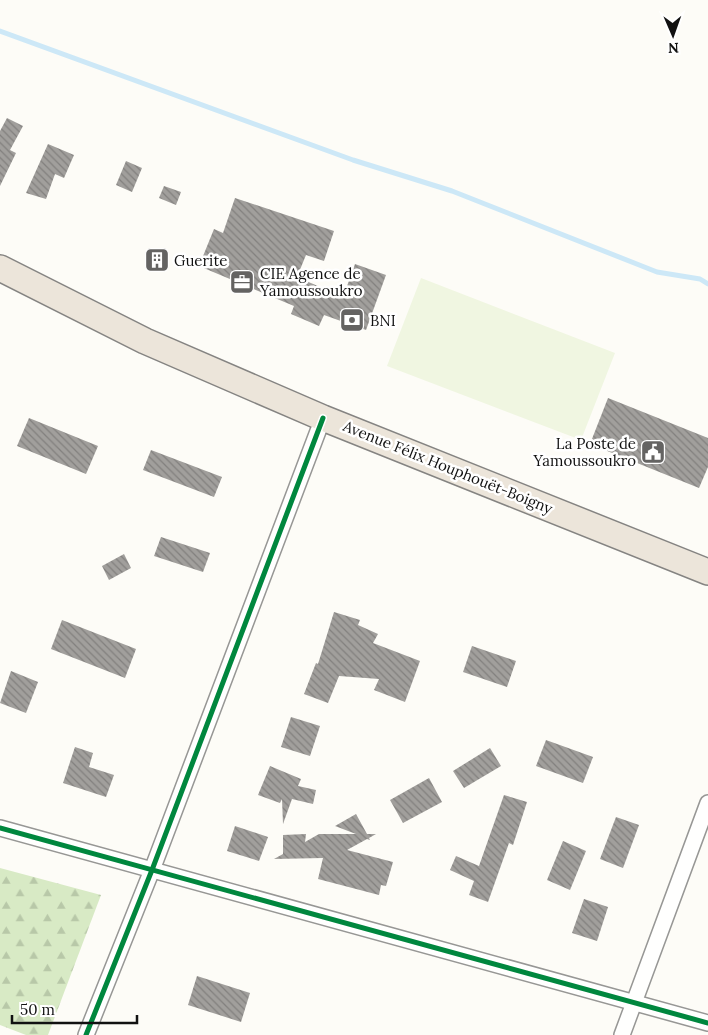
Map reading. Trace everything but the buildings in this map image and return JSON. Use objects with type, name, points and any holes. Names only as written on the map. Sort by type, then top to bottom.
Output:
[{"type":"highway","name":"Avenue Félix Houphouët-Boigny","points":[[0,268],[146,341],[323,418],[708,572]]},
{"type":"street","points":[[86,1035],[152,870],[323,418]]},
{"type":"street","points":[[622,1035],[708,803]]},
{"type":"street","points":[[0,828],[708,1023]]},
{"type":"green space","points":[[421,278],[615,353],[581,440],[387,366]]},
{"type":"green space","points":[[0,868],[101,895],[48,1035],[26,1035],[0,1025]]},
{"type":"waterway","points":[[0,31],[353,160],[452,191],[657,272],[700,279],[708,284]]},
{"type":"cycle path","points":[[86,1035],[152,870],[323,418]]},
{"type":"cycle path","points":[[0,828],[708,1023]]},
{"type":"place","name":"Guerite","points":[[157,260]]},
{"type":"place","name":"CIE Agence de Yamoussoukro","points":[[242,282]]},
{"type":"place","name":"BNI","points":[[352,320]]},
{"type":"place","name":"La Poste de Yamoussoukro","points":[[653,452]]}]
